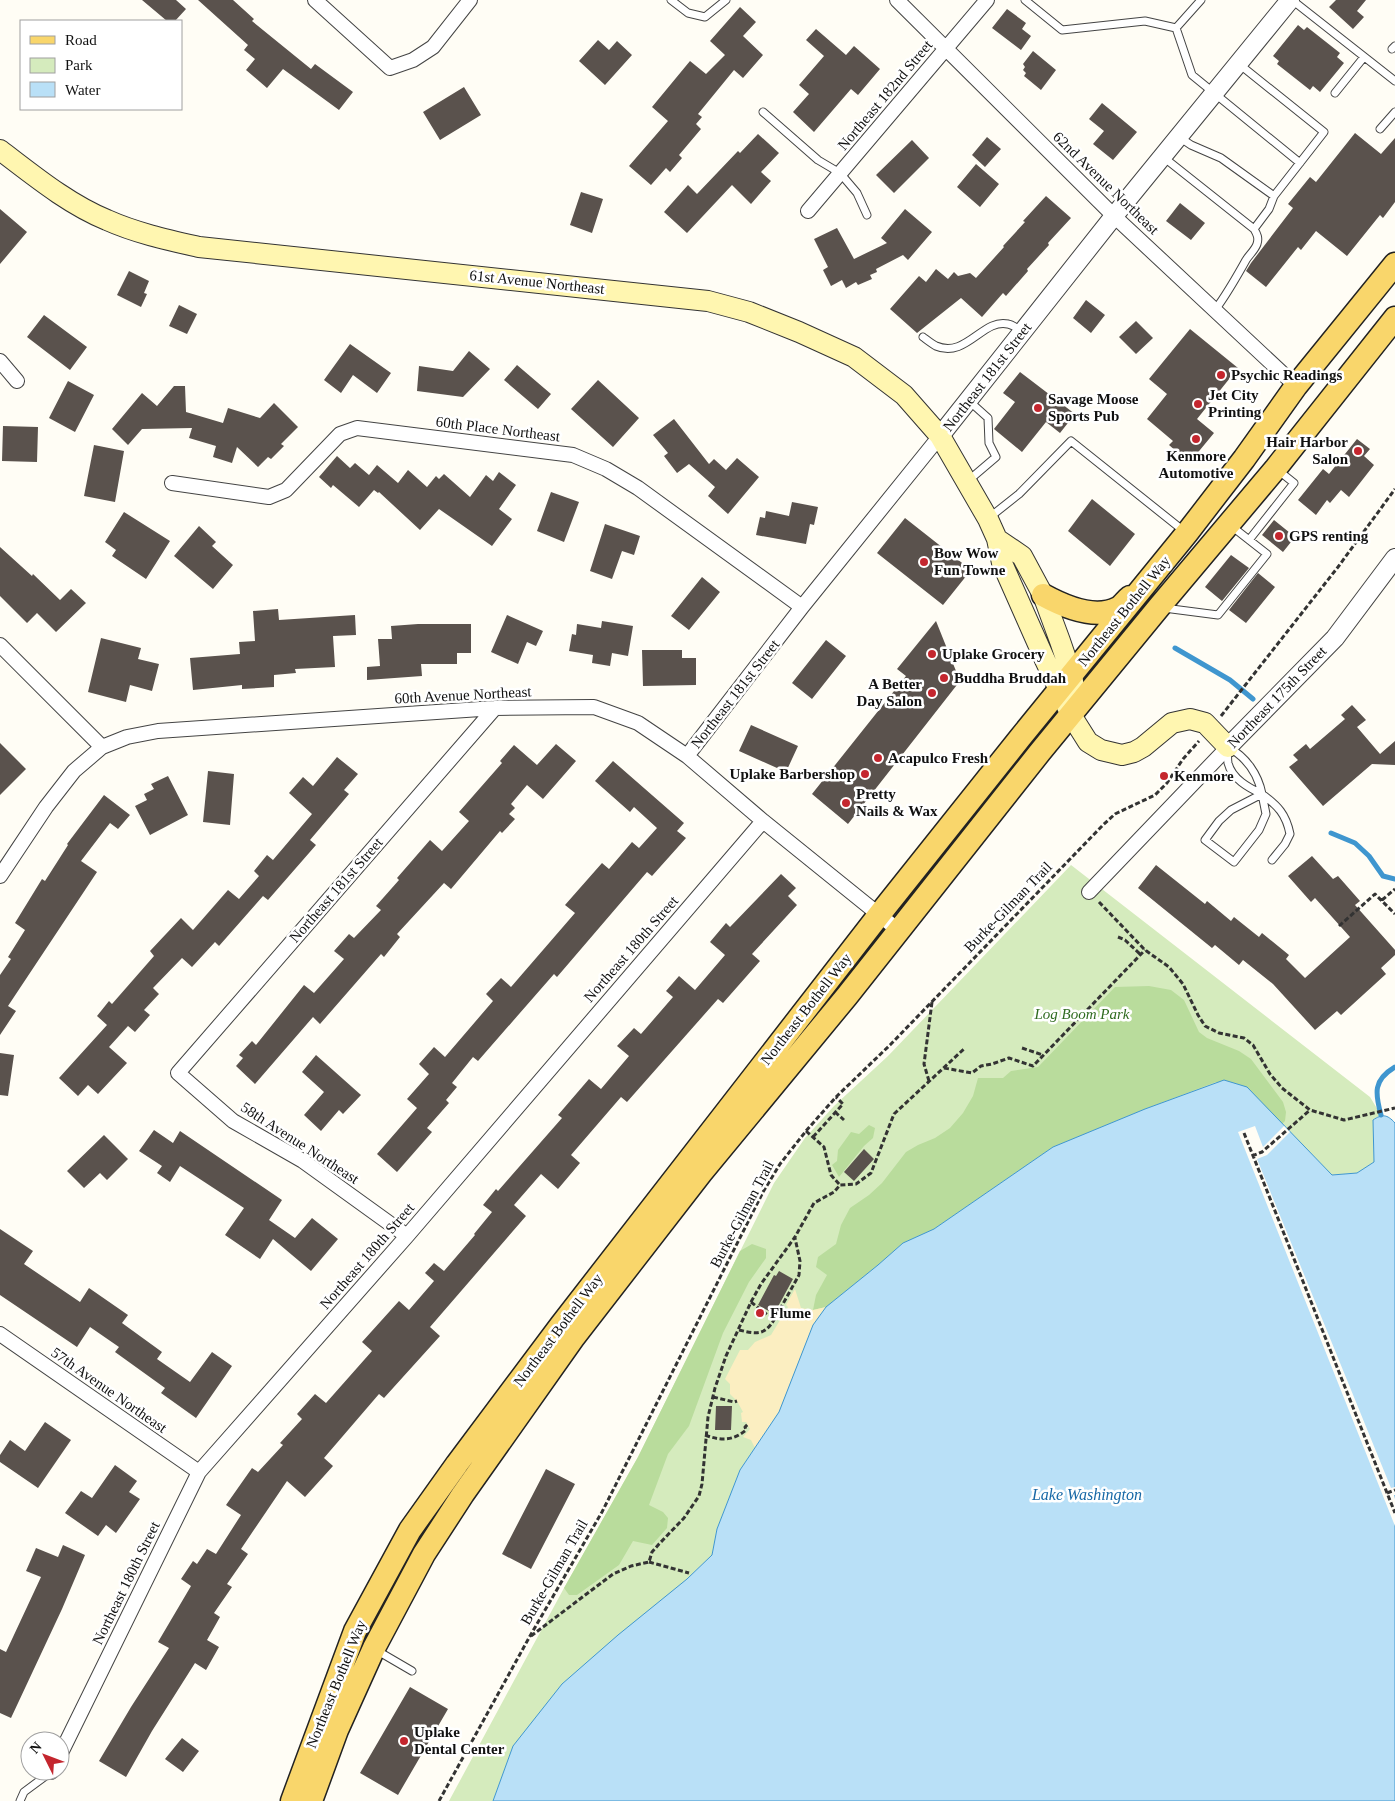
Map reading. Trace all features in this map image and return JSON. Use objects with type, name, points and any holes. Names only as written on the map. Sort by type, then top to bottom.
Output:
[{"type":"main road","name":"61st Avenue Northeast","points":[[0,150],[68,198],[105,220],[141,233],[199,247],[708,301],[749,312],[854,357],[904,395],[940,436],[988,519],[997,539],[1002,563],[1065,684]]},
{"type":"main road","name":"Northeast Bothell Way","points":[[292,1801],[354,1631],[410,1530],[567,1317],[879,914],[1187,533],[1244,459],[1296,386],[1395,264]]},
{"type":"main road","name":"Northeast Bothell Way","points":[[311,1801],[337,1730],[374,1648],[424,1554],[463,1494],[574,1337],[701,1173],[841,1004],[1040,752],[1276,468],[1395,318]]},
{"type":"main road","name":"61st Avenue Northeast","points":[[997,539],[1022,556],[1043,594],[1065,684],[1082,736],[1090,744],[1112,754],[1128,754],[1143,747],[1172,723],[1190,719],[1205,723],[1228,747]]},
{"type":"main road","points":[[1043,594],[1070,608],[1100,612],[1118,608],[1151,578]]},
{"type":"street","points":[[315,0],[390,68],[413,60],[433,47],[470,0]]},
{"type":"street","name":"62nd Avenue Northeast","points":[[897,0],[1114,216],[1296,386]]},
{"type":"street","name":"Northeast 182nd Street","points":[[808,211],[987,0]]},
{"type":"street","name":"Northeast 181st Street","points":[[687,756],[802,607],[1114,216],[1291,0]]},
{"type":"street","points":[[0,361],[17,381]]},
{"type":"street","name":"60th Place Northeast","points":[[172,483],[269,498],[286,490],[340,434],[357,428],[574,455],[606,469],[638,488],[802,607]]},
{"type":"street","name":"Northeast 175th Street","points":[[1094,897],[1228,747],[1334,638],[1395,558]]},
{"type":"street","points":[[0,645],[102,747],[74,771],[46,807],[0,876]]},
{"type":"street","name":"60th Avenue Northeast","points":[[102,747],[127,737],[158,731],[495,708],[594,707],[638,723],[687,756],[763,821],[898,930]]},
{"type":"street","name":"Northeast 181st Street","points":[[178,1073],[495,708]]},
{"type":"street","name":"Northeast 180th Street","points":[[70,1735],[199,1472],[407,1236],[763,821]]},
{"type":"street","name":"58th Avenue Northeast","points":[[178,1073],[233,1121],[303,1161],[407,1236]]},
{"type":"street","name":"57th Avenue Northeast","points":[[0,1334],[199,1472]]},
{"type":"lane","points":[[671,0],[688,13],[705,18],[726,0]]},
{"type":"lane","points":[[1025,0],[1062,30],[1145,20],[1176,28]]},
{"type":"lane","points":[[1176,28],[1201,0]]},
{"type":"lane","points":[[1291,0],[1395,81]]},
{"type":"lane","points":[[1176,28],[1192,75],[1300,163]]},
{"type":"lane","points":[[1335,93],[1364,57]]},
{"type":"lane","points":[[1238,63],[1324,132],[1274,196],[1269,209],[1254,230]]},
{"type":"lane","points":[[763,112],[818,160],[840,173],[856,193],[867,215]]},
{"type":"lane","points":[[1380,129],[1395,112]]},
{"type":"lane","points":[[1178,136],[1190,146],[1220,158],[1274,196]]},
{"type":"lane","points":[[1162,156],[1258,235],[1257,244],[1230,291],[1214,310]]},
{"type":"lane","points":[[923,337],[936,346],[945,348],[957,347],[968,343],[996,324],[1008,324],[1022,332]]},
{"type":"lane","points":[[967,482],[996,456],[988,443],[988,418],[968,400]]},
{"type":"lane","points":[[988,519],[1019,494],[1071,441],[1187,533]]},
{"type":"lane","points":[[1249,540],[1294,483],[1276,468]]},
{"type":"lane","points":[[1159,607],[1218,615],[1267,554],[1229,524]]},
{"type":"lane","points":[[1262,794],[1231,810],[1219,820],[1205,840],[1234,862],[1259,830],[1266,814],[1262,794],[1259,780],[1239,753],[1228,747],[1228,763],[1243,786],[1262,794],[1287,819],[1290,834],[1285,844],[1272,860]]},
{"type":"lane","points":[[374,1648],[412,1672]]},
{"type":"lane","points":[[20,1801],[24,1792],[39,1781]]},
{"type":"path","points":[[1224,713],[1395,489]]},
{"type":"path","name":"Burke-Gilman Trail","points":[[439,1801],[530,1636],[602,1512],[763,1192],[780,1164],[836,1097],[890,1046],[1109,819],[1131,805],[1145,801],[1155,795],[1168,783],[1183,759],[1199,741]]},
{"type":"path","points":[[1382,900],[1394,890]]},
{"type":"path","points":[[1339,926],[1376,894],[1395,914]]},
{"type":"path","points":[[1094,897],[1145,950],[1168,967],[1183,984],[1198,1015],[1206,1026],[1219,1033],[1244,1038],[1253,1045],[1270,1074],[1282,1088],[1310,1110],[1344,1120],[1393,1108]]},
{"type":"path","points":[[1118,937],[1125,940],[1140,954]]},
{"type":"path","points":[[944,1068],[972,1073],[981,1066],[1008,1058],[1033,1066],[1145,950]]},
{"type":"path","points":[[929,1081],[924,1064],[932,1001]]},
{"type":"path","points":[[649,1562],[652,1552],[684,1518],[699,1496],[702,1484],[705,1435],[713,1396],[726,1356],[761,1284],[795,1237],[814,1203],[834,1192],[840,1185],[856,1184],[871,1173],[894,1114],[966,1048]]},
{"type":"path","points":[[1022,1048],[1043,1055]]},
{"type":"path","points":[[813,1137],[843,1104],[836,1097]]},
{"type":"path","points":[[1252,1156],[1262,1152],[1310,1110]]},
{"type":"path","points":[[835,1112],[844,1120]]},
{"type":"path","points":[[806,1131],[824,1147],[831,1175],[840,1185]]},
{"type":"path","points":[[1244,1133],[1395,1513]]},
{"type":"path","points":[[739,1330],[754,1334],[763,1332],[774,1320],[799,1275],[800,1262],[795,1237]]},
{"type":"path","points":[[751,1302],[774,1320]]},
{"type":"path","points":[[713,1396],[734,1402],[737,1401]]},
{"type":"path","points":[[705,1435],[717,1439],[737,1437],[746,1430],[745,1427],[748,1424]]},
{"type":"path","points":[[1387,1493],[1395,1490]]},
{"type":"path","points":[[530,1636],[613,1574],[631,1566],[649,1562],[689,1573]]},
{"type":"green space","name":"Log Boom Park","points":[[1071,865],[1370,1097],[1381,1115],[1373,1120],[1374,1162],[1357,1173],[1332,1175],[1284,1126],[779,1412],[740,1470],[717,1529],[712,1555],[513,1746],[493,1801],[449,1801],[564,1588],[638,1457],[774,1183],[805,1138],[834,1106],[888,1056]]},
{"type":"green space","points":[[1149,986],[1171,990],[1184,1000],[1199,1032],[1207,1038],[1239,1051],[1251,1059],[1283,1102],[1286,1112],[1285,1121],[1270,1136],[1216,1082],[1145,1109],[1053,1147],[934,1229],[903,1243],[826,1307],[813,1310],[816,1295],[827,1275],[816,1267],[818,1257],[836,1244],[841,1225],[850,1208],[882,1183],[906,1152],[935,1138],[950,1128],[963,1113],[973,1096],[978,1078],[1003,1078],[1011,1071],[1038,1067],[1115,987]]},
{"type":"green space","points":[[869,1125],[875,1128],[873,1138],[864,1146],[839,1177],[832,1165],[837,1161],[838,1150],[851,1132],[859,1134]]},
{"type":"green space","points":[[752,1244],[766,1249],[766,1258],[749,1282],[723,1333],[689,1426],[668,1454],[649,1505],[663,1512],[668,1518],[667,1528],[652,1545],[633,1541],[619,1565],[577,1595],[569,1595],[564,1588],[638,1457],[740,1251]]},
{"type":"sand","points":[[795,1289],[801,1308],[813,1310],[826,1307],[813,1325],[779,1412],[755,1448],[751,1440],[743,1437],[750,1429],[746,1422],[742,1422],[741,1413],[743,1412],[737,1401],[730,1394],[730,1384],[725,1379],[740,1350],[748,1350],[755,1342],[771,1335],[788,1307],[786,1305]]},
{"type":"water","name":"Lake Washington","points":[[1224,1080],[1247,1087],[1332,1175],[1357,1173],[1374,1162],[1373,1120],[1384,1116],[1395,1123],[1395,1801],[493,1801],[513,1746],[562,1684],[618,1635],[687,1579],[712,1555],[717,1529],[740,1470],[779,1412],[813,1325],[826,1307],[903,1243],[934,1229],[1053,1147],[1145,1109]]},
{"type":"pier","points":[[1255,1126],[1263,1147],[1284,1126],[1290,1132],[1267,1155],[1257,1159],[1391,1488],[1395,1487],[1395,1526],[1238,1132]]},
{"type":"building","points":[[142,0],[176,0],[186,9],[176,20],[166,20]]},
{"type":"building","points":[[198,0],[233,0],[254,19],[252,21],[311,69],[315,64],[353,92],[339,110],[283,69],[267,88],[246,70],[255,59],[244,50],[248,45]]},
{"type":"building","points":[[1336,0],[1366,0],[1357,11],[1364,17],[1353,29],[1329,7]]},
{"type":"building","points":[[740,7],[756,22],[743,36],[763,55],[743,78],[734,70],[698,114],[702,117],[696,124],[701,129],[679,155],[682,158],[670,172],[666,168],[651,185],[629,166],[668,121],[652,107],[690,61],[706,74],[725,55],[710,41]]},
{"type":"building","points":[[1007,9],[1026,23],[1022,29],[1031,36],[1021,50],[992,28]]},
{"type":"building","points":[[1298,25],[1304,30],[1307,27],[1340,53],[1337,57],[1344,63],[1320,92],[1313,86],[1310,90],[1277,64],[1279,61],[1273,56]]},
{"type":"building","points":[[816,29],[846,55],[854,46],[880,69],[858,95],[851,89],[814,132],[793,112],[809,94],[799,85],[824,56],[806,40]]},
{"type":"building","points":[[598,40],[609,50],[617,41],[632,55],[605,85],[579,61]]},
{"type":"building","points":[[1033,51],[1056,70],[1041,90],[1024,76],[1026,73],[1023,70],[1025,67],[1023,64]]},
{"type":"building","points":[[464,87],[481,115],[440,140],[423,112]]},
{"type":"building","points":[[1102,103],[1137,132],[1113,160],[1093,144],[1104,131],[1089,119]]},
{"type":"building","points":[[1355,133],[1381,154],[1395,138],[1395,202],[1383,218],[1380,215],[1347,256],[1316,231],[1301,250],[1298,247],[1266,287],[1246,271],[1293,208],[1288,204],[1310,177],[1316,182]]},
{"type":"building","points":[[758,134],[779,153],[761,172],[771,181],[751,204],[732,185],[687,233],[664,212],[688,185],[697,194],[738,151],[740,153]]},
{"type":"building","points":[[987,137],[1001,149],[985,167],[972,155]]},
{"type":"building","points":[[912,140],[929,158],[894,193],[876,175]]},
{"type":"building","points":[[976,164],[999,184],[980,207],[957,187]]},
{"type":"building","points":[[581,192],[603,199],[592,233],[570,225]]},
{"type":"building","points":[[1046,196],[1071,218],[1048,243],[1049,245],[1006,296],[1003,293],[982,317],[961,298],[917,333],[890,309],[919,276],[926,282],[936,269],[948,279],[954,272],[958,276],[970,273],[976,278]]},
{"type":"building","points":[[1180,203],[1205,223],[1191,240],[1166,221]]},
{"type":"building","points":[[0,209],[27,232],[0,264]]},
{"type":"building","points":[[905,209],[932,232],[908,260],[903,255],[876,269],[877,272],[870,275],[872,279],[858,285],[856,282],[846,288],[842,280],[831,286],[823,270],[828,267],[814,239],[837,228],[854,259],[887,243],[881,238]]},
{"type":"building","points":[[129,271],[149,281],[144,293],[147,294],[141,307],[117,295]]},
{"type":"building","points":[[1086,300],[1105,315],[1091,333],[1073,318]]},
{"type":"building","points":[[179,305],[197,314],[187,334],[169,326]]},
{"type":"building","points":[[44,315],[87,347],[70,370],[27,337]]},
{"type":"building","points":[[1136,321],[1153,338],[1136,354],[1119,337]]},
{"type":"building","points":[[1190,329],[1238,368],[1197,419],[1214,433],[1195,456],[1184,458],[1169,445],[1173,441],[1147,419],[1167,394],[1149,379]]},
{"type":"building","points":[[350,344],[391,373],[377,393],[353,375],[341,393],[324,380]]},
{"type":"building","points":[[469,351],[490,369],[463,397],[417,391],[419,366],[453,371]]},
{"type":"building","points":[[517,365],[551,394],[538,409],[504,380]]},
{"type":"building","name":"Savage Moose Sports Pub","points":[[1020,372],[1075,414],[1060,433],[1046,422],[1022,452],[994,429],[1015,402],[1003,393]]},
{"type":"building","points":[[598,380],[639,418],[613,447],[571,409]]},
{"type":"building","points":[[68,381],[94,395],[75,432],[49,418]]},
{"type":"building","points":[[174,386],[185,386],[186,412],[223,423],[228,408],[260,418],[274,403],[298,427],[281,444],[284,446],[271,459],[268,457],[258,467],[237,447],[232,463],[213,457],[216,446],[189,438],[192,428],[142,429],[128,445],[112,429],[142,393],[157,406]]},
{"type":"building","points":[[674,419],[709,464],[714,459],[726,470],[737,458],[759,477],[728,514],[708,496],[715,487],[689,464],[677,473],[664,456],[668,453],[653,435]]},
{"type":"building","points":[[3,426],[38,427],[37,462],[2,461]]},
{"type":"building","points":[[1357,439],[1370,449],[1364,456],[1374,465],[1349,497],[1341,490],[1330,503],[1327,500],[1316,515],[1298,500],[1323,469],[1329,474]]},
{"type":"building","points":[[94,445],[124,451],[115,502],[84,496]]},
{"type":"building","points":[[337,456],[350,468],[355,463],[369,475],[377,465],[398,483],[408,470],[427,487],[436,476],[439,479],[444,474],[470,497],[486,475],[493,481],[499,472],[516,485],[499,509],[512,519],[492,546],[439,509],[420,530],[379,492],[374,490],[359,507],[333,485],[331,488],[319,477]]},
{"type":"building","points":[[551,492],[579,502],[564,542],[537,531]]},
{"type":"building","points":[[1092,499],[1135,534],[1110,566],[1068,531]]},
{"type":"building","points":[[792,502],[818,507],[814,525],[810,524],[806,544],[756,535],[760,517],[765,518],[766,511],[789,516]]},
{"type":"building","points":[[124,512],[170,541],[146,579],[112,556],[116,550],[105,542]]},
{"type":"building","name":"Bow Wow Fun Towne","points":[[905,518],[971,570],[943,605],[877,553]]},
{"type":"building","name":"GPS renting","points":[[1274,520],[1295,537],[1283,552],[1262,535]]},
{"type":"building","points":[[605,524],[640,536],[634,555],[622,551],[612,579],[590,571]]},
{"type":"building","points":[[199,526],[216,542],[212,546],[233,565],[213,589],[174,556]]},
{"type":"building","points":[[0,547],[32,576],[33,574],[60,600],[71,589],[86,603],[56,632],[37,613],[27,623],[0,596]]},
{"type":"building","points":[[1231,555],[1249,568],[1222,601],[1205,587]]},
{"type":"building","points":[[1258,573],[1275,587],[1246,623],[1229,610]]},
{"type":"building","points":[[702,577],[720,592],[689,630],[671,616]]},
{"type":"building","points":[[278,609],[279,620],[355,615],[356,635],[333,636],[335,667],[295,669],[296,673],[274,675],[274,687],[242,689],[242,685],[193,690],[190,658],[240,654],[239,642],[255,641],[253,611]]},
{"type":"building","points":[[507,615],[543,631],[536,646],[527,642],[518,664],[491,652]]},
{"type":"building","points":[[602,621],[633,626],[628,656],[612,653],[610,666],[592,663],[593,655],[569,651],[572,634],[576,635],[577,624],[601,628]]},
{"type":"building","points":[[936,621],[960,681],[848,824],[812,794],[906,676],[897,669]]},
{"type":"building","points":[[471,624],[471,653],[457,653],[457,664],[421,664],[422,676],[367,680],[367,667],[380,666],[378,639],[392,639],[391,626]]},
{"type":"building","points":[[101,638],[141,648],[138,659],[159,664],[152,691],[130,685],[126,702],[88,692]]},
{"type":"building","points":[[826,640],[846,656],[812,699],[792,683]]},
{"type":"building","points":[[642,650],[682,650],[682,658],[696,658],[696,685],[643,686]]},
{"type":"building","points":[[1352,705],[1366,720],[1357,727],[1380,754],[1395,741],[1395,765],[1372,764],[1323,806],[1289,767],[1298,760],[1293,755],[1306,744],[1310,749],[1345,719],[1341,715]]},
{"type":"building","points":[[751,725],[798,746],[786,772],[739,751]]},
{"type":"building","points":[[0,743],[26,769],[0,795]]},
{"type":"building","points":[[556,744],[576,761],[543,799],[527,785],[511,804],[515,808],[509,814],[515,819],[502,833],[500,831],[451,889],[444,883],[397,934],[400,937],[384,957],[381,954],[320,1024],[313,1017],[255,1084],[236,1066],[243,1058],[239,1055],[252,1041],[256,1045],[304,985],[314,993],[344,959],[334,951],[349,934],[354,938],[381,910],[376,906],[430,840],[442,851],[469,821],[459,812],[502,763],[500,761],[514,745],[537,765]]},
{"type":"building","points":[[337,757],[358,774],[344,790],[349,794],[310,840],[316,845],[268,900],[263,896],[219,946],[215,942],[192,967],[182,958],[153,988],[159,994],[144,1010],[150,1015],[135,1032],[128,1026],[109,1047],[127,1063],[98,1094],[88,1085],[78,1096],[59,1078],[107,1025],[97,1016],[109,1001],[112,1004],[154,956],[150,951],[181,918],[193,930],[228,890],[239,899],[259,876],[254,871],[267,855],[273,860],[312,814],[289,793],[303,777],[313,786]]},
{"type":"building","points":[[613,761],[684,823],[677,831],[686,838],[652,876],[647,872],[557,977],[554,974],[478,1061],[473,1057],[452,1083],[457,1087],[446,1100],[449,1103],[427,1128],[432,1132],[397,1172],[377,1154],[417,1108],[407,1099],[429,1074],[419,1064],[434,1047],[445,1057],[493,1001],[486,994],[501,978],[511,987],[575,913],[565,905],[602,863],[609,869],[632,842],[639,848],[657,828],[634,807],[630,812],[595,781]]},
{"type":"building","points":[[208,771],[234,774],[230,825],[203,822]]},
{"type":"building","points":[[168,776],[188,815],[150,835],[135,806],[147,800],[144,794],[154,789],[151,784]]},
{"type":"building","points":[[104,795],[130,815],[118,829],[110,823],[81,861],[97,872],[8,1006],[16,1011],[0,1035],[0,975],[11,959],[8,957],[25,930],[15,923],[42,879],[45,881],[67,844]]},
{"type":"building","points":[[1312,856],[1333,879],[1338,876],[1360,901],[1355,905],[1395,950],[1395,955],[1381,968],[1386,974],[1341,1015],[1337,1011],[1315,1030],[1273,984],[1243,960],[1239,965],[1215,945],[1212,948],[1138,888],[1156,865],[1205,904],[1207,901],[1231,921],[1234,917],[1259,937],[1262,933],[1289,955],[1286,959],[1305,978],[1350,937],[1315,898],[1311,902],[1288,876]]},
{"type":"building","points":[[781,874],[796,888],[788,896],[797,905],[752,954],[760,961],[723,1003],[718,999],[627,1102],[621,1097],[571,1155],[580,1163],[558,1189],[541,1174],[514,1205],[526,1216],[430,1327],[440,1336],[384,1398],[379,1394],[324,1458],[333,1466],[305,1497],[287,1481],[241,1549],[248,1554],[227,1584],[232,1587],[214,1613],[220,1617],[207,1640],[219,1647],[206,1670],[195,1663],[152,1731],[126,1777],[99,1761],[169,1648],[158,1642],[191,1586],[181,1579],[193,1561],[197,1564],[207,1549],[216,1554],[241,1515],[226,1505],[252,1468],[258,1472],[283,1445],[280,1443],[302,1419],[297,1414],[315,1394],[326,1403],[372,1351],[362,1342],[399,1301],[409,1310],[434,1281],[425,1273],[434,1263],[444,1271],[492,1212],[483,1205],[496,1189],[498,1191],[562,1118],[558,1115],[589,1079],[601,1089],[629,1056],[617,1046],[634,1028],[641,1034],[673,997],[666,991],[679,976],[695,990],[725,955],[710,942],[726,923],[730,927]]},
{"type":"building","points":[[0,1053],[14,1055],[8,1096],[0,1095]]},
{"type":"building","points":[[316,1055],[361,1095],[343,1114],[339,1110],[321,1131],[304,1115],[324,1092],[302,1072]]},
{"type":"building","points":[[154,1130],[173,1143],[180,1131],[282,1200],[269,1220],[295,1238],[312,1218],[338,1239],[311,1271],[273,1239],[260,1259],[225,1235],[244,1208],[180,1166],[170,1182],[157,1173],[162,1166],[139,1151]]},
{"type":"building","points":[[104,1135],[128,1159],[107,1180],[100,1173],[84,1188],[67,1171]]},
{"type":"building","points":[[864,1149],[874,1159],[854,1181],[844,1172]]},
{"type":"building","points":[[0,1229],[33,1251],[24,1264],[80,1302],[89,1288],[128,1315],[122,1323],[162,1352],[157,1359],[190,1382],[212,1352],[232,1366],[196,1418],[161,1393],[165,1388],[115,1352],[119,1347],[90,1327],[77,1347],[0,1295]]},
{"type":"building","points":[[779,1271],[793,1279],[774,1314],[758,1305],[774,1275],[776,1276]]},
{"type":"building","points":[[716,1406],[732,1406],[731,1430],[715,1430]]},
{"type":"building","points":[[45,1422],[71,1440],[38,1488],[0,1462],[0,1455],[10,1440],[25,1451]]},
{"type":"building","points":[[115,1465],[137,1481],[129,1492],[140,1499],[116,1533],[106,1525],[98,1536],[65,1513],[81,1491],[92,1498]]},
{"type":"building","points":[[546,1469],[575,1484],[531,1569],[502,1554]]},
{"type":"building","points":[[63,1545],[85,1555],[11,1718],[0,1713],[0,1649],[6,1652],[41,1577],[26,1571],[36,1548],[58,1557]]},
{"type":"building","name":"Uplake Dental Center","points":[[410,1687],[448,1709],[398,1795],[360,1773]]},
{"type":"building","points":[[182,1738],[199,1751],[183,1772],[165,1759]]},
{"type":"waterway","points":[[1175,648],[1230,680],[1253,699]]},
{"type":"waterway","points":[[1331,833],[1355,843],[1369,856],[1383,876],[1395,879]]},
{"type":"waterway","points":[[1381,1115],[1377,1094],[1379,1082],[1395,1067]]},
{"type":"place","name":"Psychic Readings","points":[[1221,375]]},
{"type":"place","name":"Jet City Printing","points":[[1198,404]]},
{"type":"place","name":"Savage Moose Sports Pub","points":[[1038,408]]},
{"type":"place","name":"Kenmore Automotive","points":[[1196,439]]},
{"type":"place","name":"Hair Harbor Salon","points":[[1358,451]]},
{"type":"place","name":"GPS renting","points":[[1279,536]]},
{"type":"place","name":"Bow Wow Fun Towne","points":[[924,562]]},
{"type":"place","name":"Uplake Grocery","points":[[932,654]]},
{"type":"place","name":"Buddha Bruddah","points":[[944,678]]},
{"type":"place","name":"A Better Day Salon","points":[[932,693]]},
{"type":"place","name":"Acapulco Fresh","points":[[878,758]]},
{"type":"place","name":"Uplake Barbershop","points":[[865,774]]},
{"type":"place","name":"Kenmore","points":[[1164,776]]},
{"type":"place","name":"Pretty Nails & Wax","points":[[846,803]]},
{"type":"place","name":"Flume","points":[[760,1313]]},
{"type":"place","name":"Uplake Dental Center","points":[[404,1741]]}]
